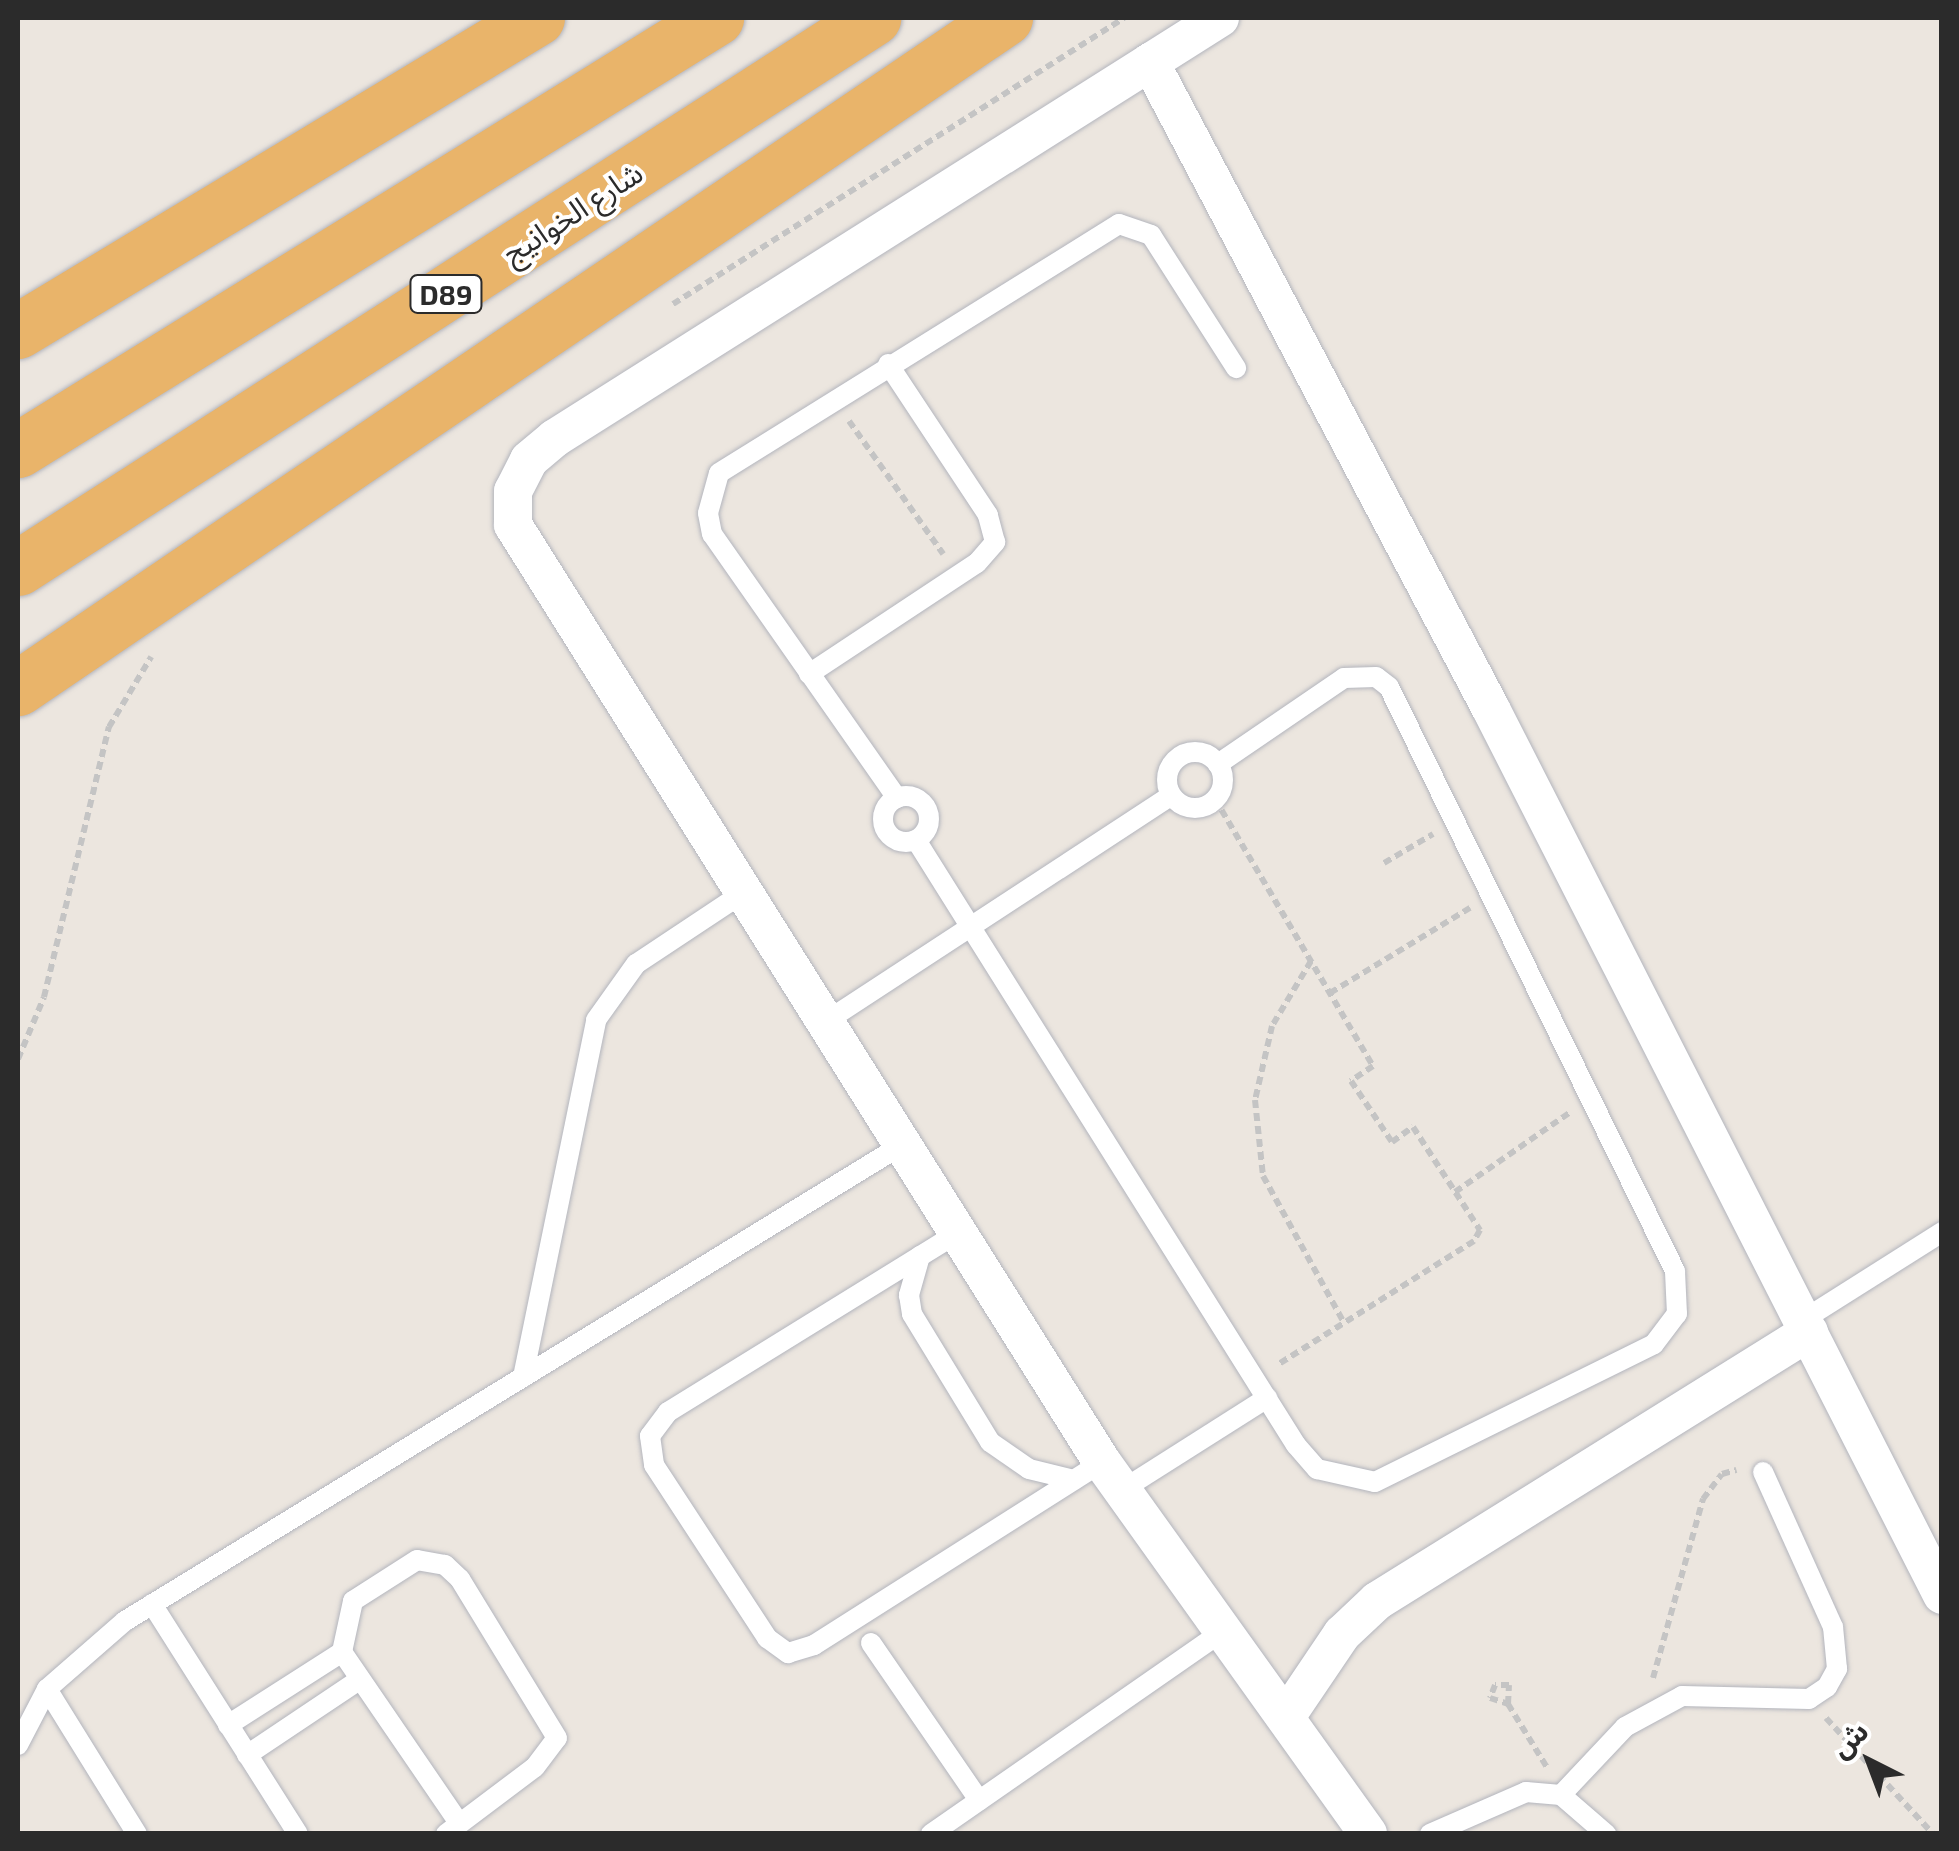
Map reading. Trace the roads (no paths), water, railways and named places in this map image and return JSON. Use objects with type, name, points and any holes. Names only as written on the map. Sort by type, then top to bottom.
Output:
[{"type":"highway","points":[[18,331],[538,18]]},
{"type":"highway","points":[[18,450],[716,18]]},
{"type":"highway","name":"شارع الخوانيج","points":[[18,568],[873,18]]},
{"type":"highway","points":[[18,688],[1005,18]]},
{"type":"street","points":[[1220,18],[556,438],[529,460],[513,491],[514,526],[528,556],[956,1234],[1100,1477],[1227,1628],[1288,1714],[1343,1817],[1368,1834]]},
{"type":"street","points":[[1150,62],[1942,1595]]},
{"type":"street","points":[[1288,1714],[1342,1634],[1377,1601],[1806,1326]]},
{"type":"lane","points":[[916,840],[928,824],[924,805],[897,798],[712,534],[708,513],[727,466],[1119,224],[1151,236],[1236,368]]},
{"type":"lane","points":[[809,674],[989,554],[996,528],[888,364]]},
{"type":"lane","points":[[897,798],[884,814],[888,833],[916,840],[1261,1389],[1317,1469],[1375,1482],[1636,1356],[1670,1329],[1675,1271],[1389,687],[1376,677],[1344,678],[1218,764]]},
{"type":"lane","points":[[1171,796],[1167,772],[1184,754],[1218,764]]},
{"type":"lane","points":[[1171,796],[1192,808],[1215,799],[1218,764]]},
{"type":"lane","points":[[822,1024],[1171,796]]},
{"type":"lane","points":[[523,1377],[596,1020],[636,964],[740,895]]},
{"type":"lane","points":[[18,1745],[47,1689],[82,1651],[152,1604],[900,1146]]},
{"type":"lane","points":[[1806,1326],[1942,1232]]},
{"type":"lane","points":[[956,1234],[668,1412],[650,1436],[654,1464],[767,1638],[802,1652],[1100,1477],[1261,1389]]},
{"type":"lane","points":[[920,1256],[908,1295],[912,1314],[990,1442],[1028,1469],[1100,1477]]},
{"type":"lane","points":[[1561,1795],[1626,1727],[1682,1696],[1809,1699],[1837,1669],[1839,1648],[1763,1472]]},
{"type":"lane","points":[[430,1559],[460,1579],[556,1738],[535,1767],[452,1827],[342,1652],[353,1601],[402,1566],[430,1559]]},
{"type":"lane","points":[[152,1604],[298,1834]]},
{"type":"lane","points":[[931,1834],[1227,1628]]},
{"type":"lane","points":[[871,1643],[979,1800]]},
{"type":"lane","points":[[228,1725],[342,1652]]},
{"type":"lane","points":[[247,1755],[359,1680]]},
{"type":"lane","points":[[47,1689],[137,1834]]},
{"type":"lane","points":[[1430,1834],[1526,1792],[1561,1795],[1606,1834]]}]
